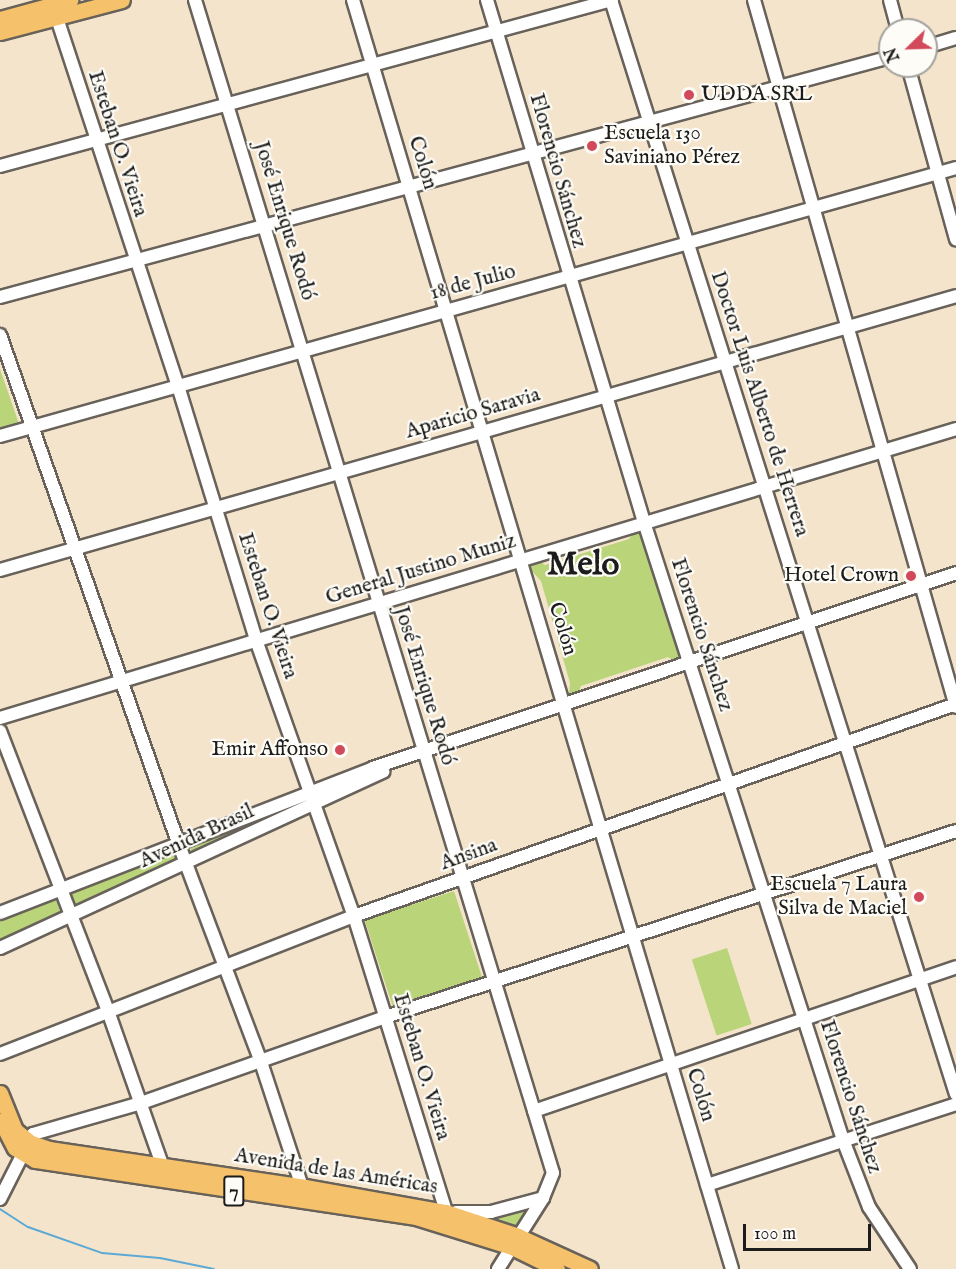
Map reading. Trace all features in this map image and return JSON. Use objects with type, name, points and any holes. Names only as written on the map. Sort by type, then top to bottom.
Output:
[{"type":"main road","points":[[0,32],[70,0]]},
{"type":"main road","points":[[0,19],[53,7],[122,0]]},
{"type":"main road","points":[[0,1093],[15,1130],[28,1149]]},
{"type":"main road","points":[[0,1118],[15,1148],[28,1149]]},
{"type":"main road","name":"Avenida de las Américas","points":[[28,1149],[49,1149],[161,1174],[304,1194],[445,1218],[590,1269]]},
{"type":"main road","name":"Avenida de las Américas","points":[[515,1242],[557,1269]]},
{"type":"street","name":"José Enrique Rodó","points":[[195,0],[229,104],[553,1173],[543,1198],[498,1269]]},
{"type":"street","name":"Colón","points":[[353,0],[484,431],[732,1269]]},
{"type":"street","name":"Florencio Sánchez","points":[[487,0],[568,278],[644,522],[843,1140],[869,1207],[910,1269]]},
{"type":"street","points":[[0,166],[611,0]]},
{"type":"street","name":"Doctor Luis Alberto de Herrera","points":[[611,0],[724,362],[766,485],[844,742],[956,1094]]},
{"type":"street","points":[[754,0],[956,705]]},
{"type":"street","points":[[890,0],[895,18]]},
{"type":"street","name":"Esteban O. Vieira","points":[[53,7],[134,261],[178,386],[256,640],[354,916],[445,1218]]},
{"type":"street","points":[[938,43],[956,38]]},
{"type":"street","points":[[0,297],[878,60]]},
{"type":"street","points":[[911,78],[956,239]]},
{"type":"street","name":"18 de Julio","points":[[0,436],[956,168]]},
{"type":"street","name":"Aparicio Saravia","points":[[0,570],[956,296]]},
{"type":"street","points":[[0,335],[35,427],[75,550],[179,845],[188,862],[261,1062],[304,1194]]},
{"type":"street","name":"General Justino Muniz","points":[[0,718],[956,429]]},
{"type":"street","name":"Avenida Brasil","points":[[0,913],[179,845],[311,799],[424,752],[808,620],[956,573]]},
{"type":"street","name":"Ansina","points":[[0,1054],[354,916],[844,742],[956,705]]},
{"type":"street","points":[[0,731],[108,1011],[141,1103],[161,1174]]},
{"type":"street","name":"Avenida Brasil","points":[[0,948],[188,862],[311,799]]},
{"type":"street","points":[[0,1199],[28,1149],[33,1134],[141,1103],[385,1017],[956,831]]},
{"type":"street","points":[[534,1112],[803,1017],[956,967]]},
{"type":"street","points":[[707,1185],[956,1104]]},
{"type":"street","points":[[445,1218],[491,1212],[543,1198]]},
{"type":"green space","points":[[0,369],[19,424],[0,429]]},
{"type":"green space","points":[[641,532],[681,657],[674,661],[668,657],[581,686],[579,692],[569,694],[570,683],[541,581],[531,570],[531,564],[539,561],[545,565],[629,539],[633,533]]},
{"type":"green space","points":[[301,803],[193,855],[190,847]]},
{"type":"green space","points":[[177,852],[181,861],[74,908],[68,895]]},
{"type":"green space","points":[[454,891],[482,978],[393,1008],[365,920]]},
{"type":"green space","points":[[56,899],[61,913],[0,941],[0,921]]},
{"type":"green space","points":[[727,948],[752,1024],[717,1036],[692,959]]},
{"type":"green space","points":[[528,1208],[513,1230],[467,1216]]},
{"type":"waterway","points":[[0,1209],[28,1227],[102,1253],[160,1258],[214,1269]]},
{"type":"place","name":"UDDA SRL","points":[[689,95]]},
{"type":"place","name":"Escuela 130 Saviniano Pérez","points":[[592,146]]},
{"type":"place","name":"Hotel Crown","points":[[911,576]]},
{"type":"place","name":"Emir Affonso","points":[[340,750]]},
{"type":"place","name":"Escuela 7 Laura Silva de Maciel","points":[[919,897]]},
{"type":"district","name":"Melo","points":[[583,566]]}]
